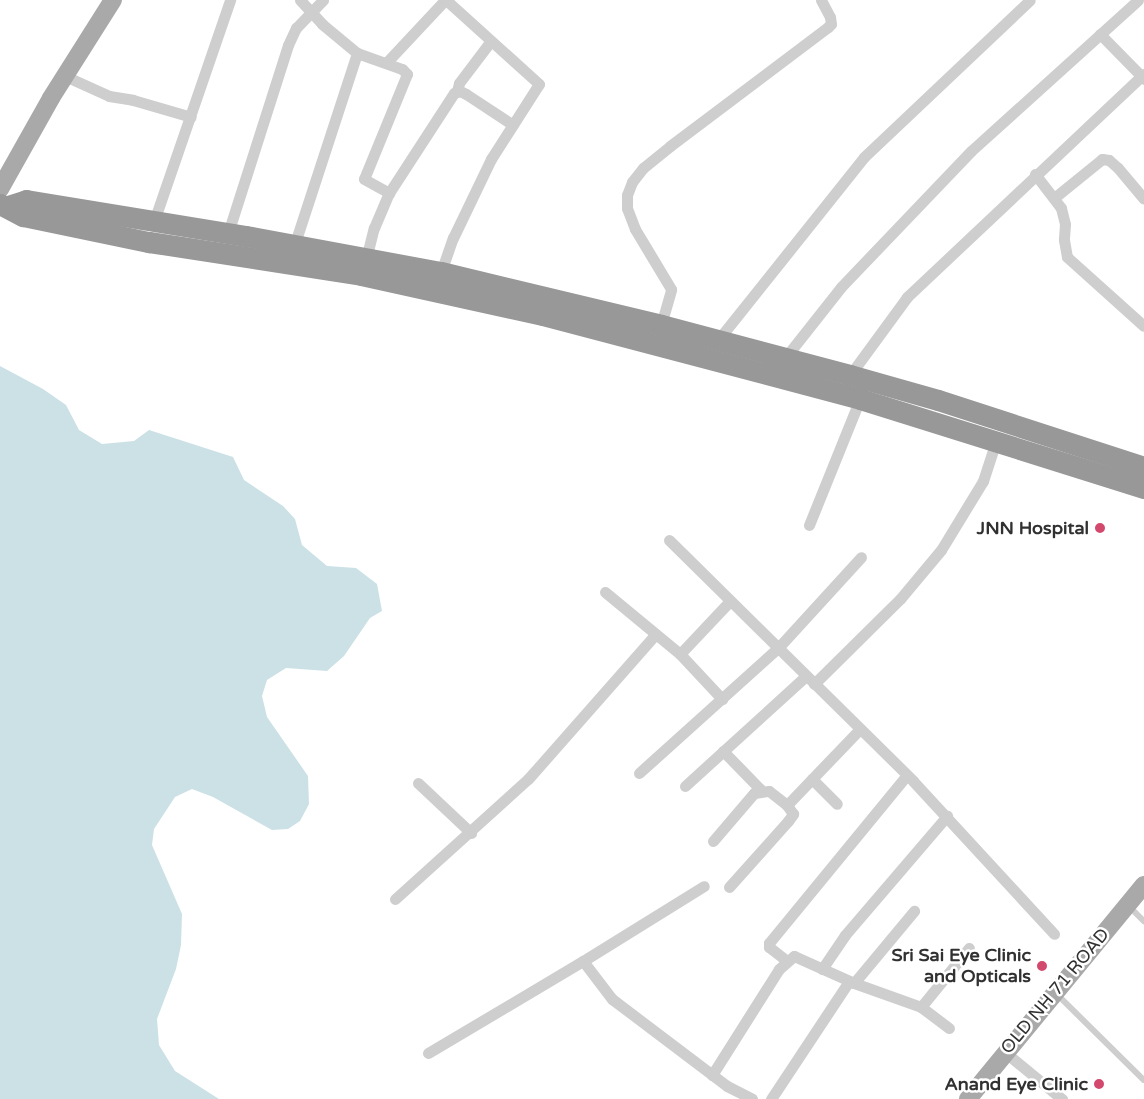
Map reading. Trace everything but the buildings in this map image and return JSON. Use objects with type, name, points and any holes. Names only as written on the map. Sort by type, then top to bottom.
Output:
[{"type":"highway","points":[[3,200],[26,200],[228,233],[441,272],[661,325],[850,375],[938,400],[1011,426],[1144,467]]},
{"type":"highway","points":[[3,200],[23,216],[150,242],[290,262],[443,292],[589,327],[860,400],[1000,445],[1144,488]]},
{"type":"highway","points":[[1000,445],[1011,426]]},
{"type":"main road","points":[[3,200],[65,76],[113,0]]},
{"type":"main road","name":"OLD NH 71 ROAD","points":[[968,1099],[1144,885]]},
{"type":"main road","name":"OLD NH 71 ROAD","points":[[981,1099],[1012,1058],[1062,999],[1141,911]]},
{"type":"street","points":[[154,221],[230,0]]},
{"type":"street","points":[[300,0],[310,12],[357,53],[386,63],[407,74],[364,178],[389,192]]},
{"type":"street","points":[[228,233],[288,45],[296,28],[323,0]]},
{"type":"street","points":[[386,63],[445,0],[539,84],[491,159],[453,238],[441,272]]},
{"type":"street","points":[[661,325],[671,290],[635,229],[627,208],[627,195],[632,182],[643,168],[670,146],[828,27],[831,24],[830,17],[820,0]]},
{"type":"street","points":[[718,340],[864,157],[1030,0]]},
{"type":"street","points":[[785,358],[841,287],[972,151],[1138,0]]},
{"type":"street","points":[[850,375],[908,297],[1035,174],[1143,77],[1100,34]]},
{"type":"street","points":[[366,259],[374,228],[389,192],[440,112],[457,91],[459,83],[490,42]]},
{"type":"street","points":[[294,246],[357,53]]},
{"type":"street","points":[[65,76],[109,96],[133,100],[191,117]]},
{"type":"street","points":[[457,91],[513,125]]},
{"type":"street","points":[[1054,198],[1102,159],[1109,160],[1118,168],[1144,199]]},
{"type":"street","points":[[1035,174],[1054,198],[1065,224],[1064,240],[1067,257],[1144,326]]},
{"type":"street","points":[[809,525],[860,400]]},
{"type":"street","points":[[685,786],[723,751],[810,680],[900,599],[941,550],[983,481],[1000,445]]},
{"type":"street","points":[[669,540],[907,775],[947,816],[1054,934]]},
{"type":"street","points":[[639,773],[778,648],[861,557]]},
{"type":"street","points":[[605,592],[680,654],[722,699]]},
{"type":"street","points":[[680,654],[730,601]]},
{"type":"street","points":[[394,899],[471,833],[528,778],[656,634]]},
{"type":"street","points":[[787,806],[860,729]]},
{"type":"street","points":[[723,751],[761,790],[776,795],[793,814],[729,888]]},
{"type":"street","points":[[787,961],[770,947],[769,943],[907,775]]},
{"type":"street","points":[[812,780],[837,804]]},
{"type":"street","points":[[418,783],[471,833]]},
{"type":"street","points":[[713,841],[754,793],[761,790]]},
{"type":"street","points":[[822,969],[845,935],[947,816]]},
{"type":"street","points":[[428,1053],[583,961],[704,886]]},
{"type":"street","points":[[771,1099],[851,982],[914,911]]},
{"type":"street","points":[[921,1007],[969,948]]},
{"type":"street","points":[[712,1075],[787,961],[794,956],[851,982],[921,1007],[949,1028]]},
{"type":"street","points":[[583,961],[612,998],[712,1075],[746,1098]]},
{"type":"street","points":[[1012,1058],[1062,1099]]},
{"type":"lane","points":[[1062,999],[1144,1080]]},
{"type":"shaded area","points":[[0,366],[43,389],[66,405],[79,430],[102,444],[134,441],[149,430],[233,457],[244,480],[283,506],[295,519],[302,545],[327,566],[356,568],[377,584],[382,611],[370,618],[344,656],[327,671],[286,668],[267,680],[262,696],[267,717],[308,776],[309,804],[300,821],[288,829],[272,830],[213,797],[192,789],[175,797],[154,829],[152,845],[182,914],[181,945],[176,969],[157,1019],[159,1045],[175,1071],[219,1099],[0,1099]]},
{"type":"place","name":"JNN Hospital","points":[[1100,528]]},
{"type":"place","name":"Sri Sai Eye Clinic and Opticals","points":[[1042,966]]},
{"type":"place","name":"Anand Eye Clinic","points":[[1099,1084]]}]
